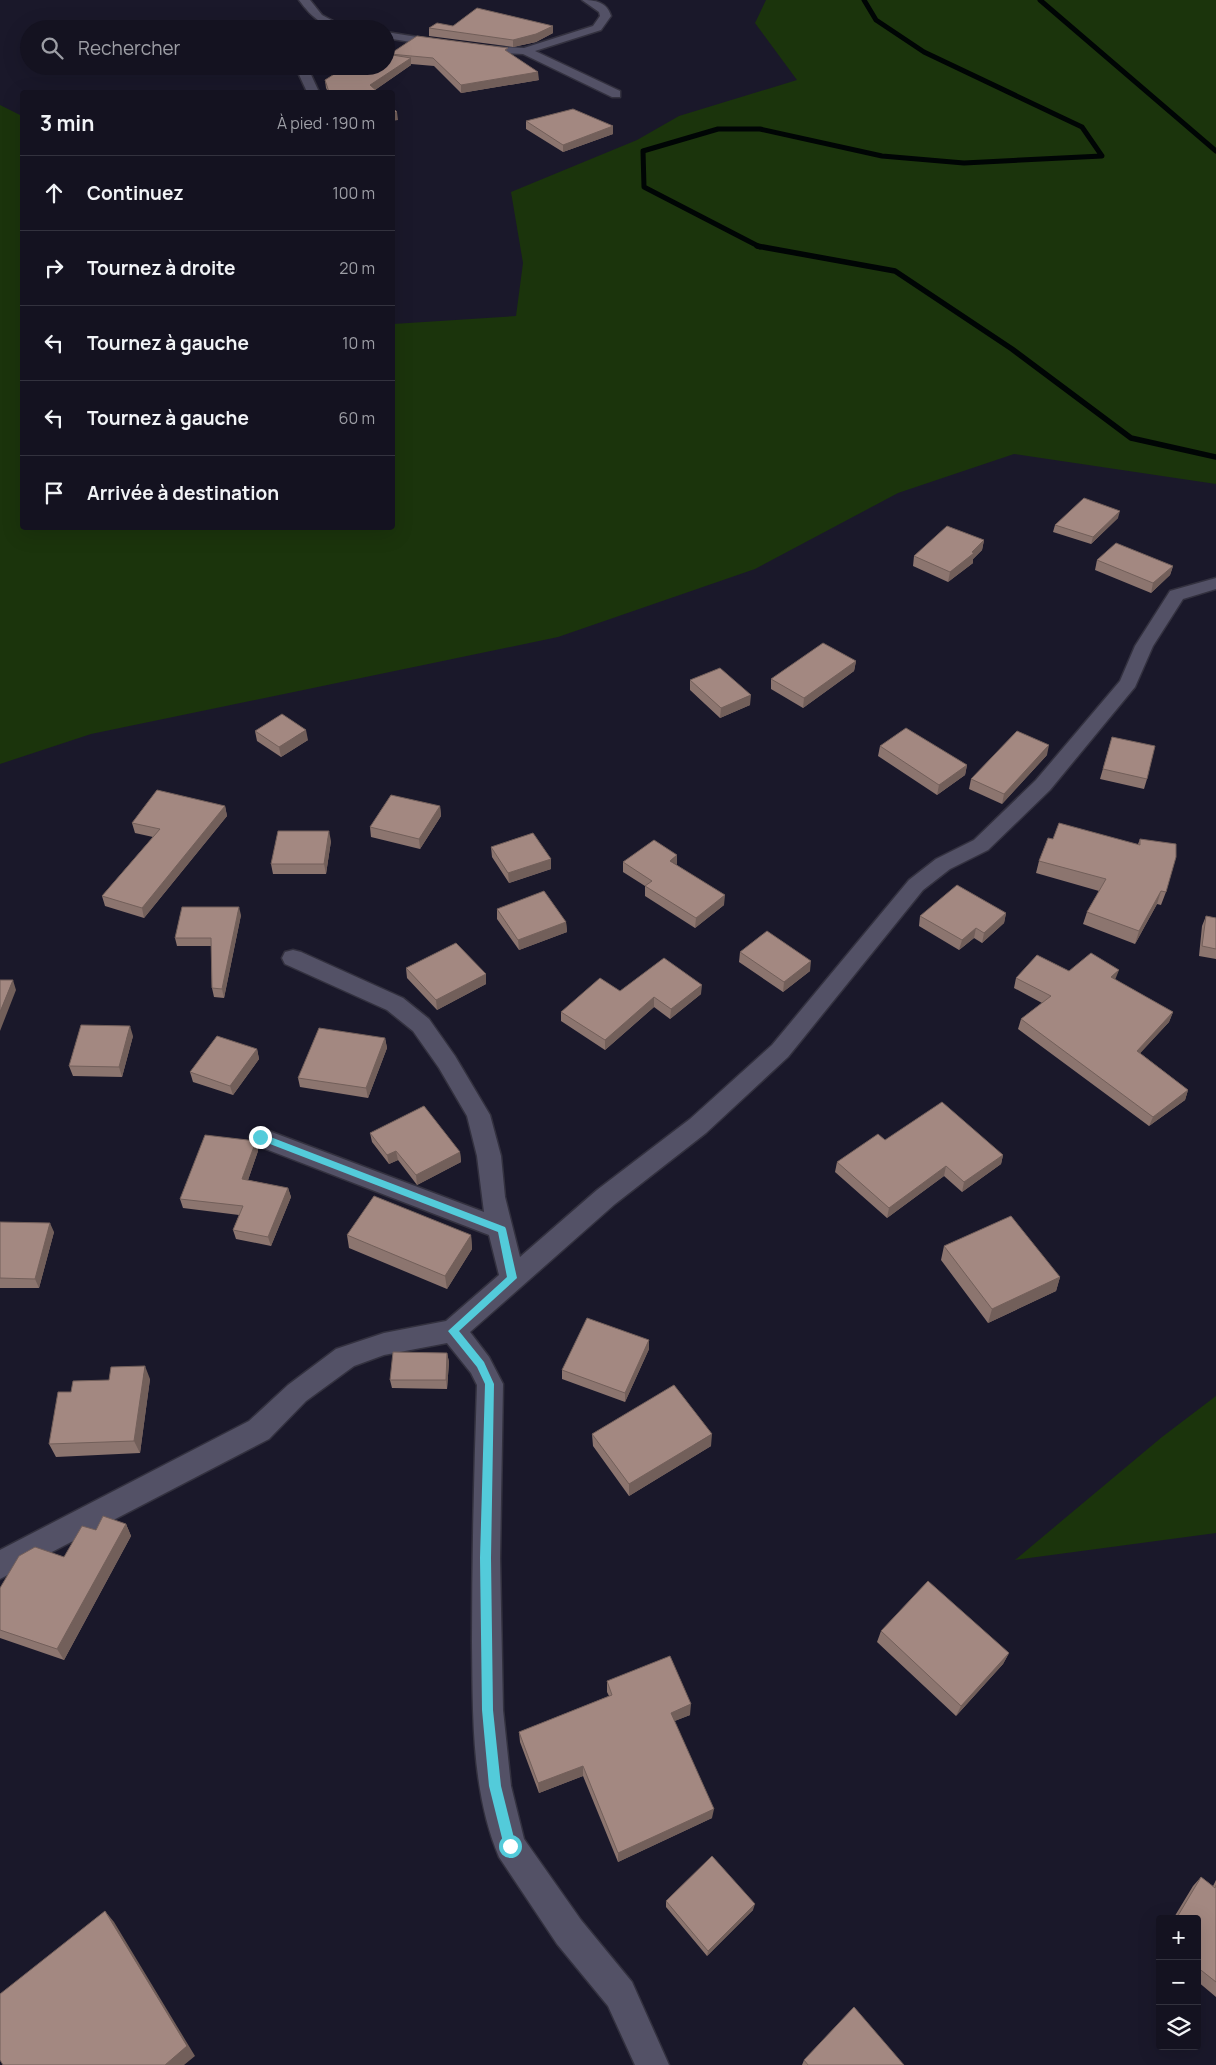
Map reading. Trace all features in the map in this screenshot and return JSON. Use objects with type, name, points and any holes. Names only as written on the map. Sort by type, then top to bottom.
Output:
[{"type":"street","points":[[304,0],[318,17],[324,20]]},
{"type":"street","points":[[395,36],[462,47],[498,51],[525,51],[596,28],[606,16],[604,10],[587,0]]},
{"type":"street","points":[[525,51],[616,94]]},
{"type":"street","points":[[305,75],[312,90]]},
{"type":"street","points":[[0,1565],[260,1430],[297,1393],[345,1357],[384,1344],[452,1331],[606,1198],[698,1126],[780,1051],[916,885],[943,864],[981,845],[1043,785],[1128,682],[1144,646],[1176,595],[1216,582]]},
{"type":"street","points":[[293,958],[395,1004],[421,1025],[448,1062],[478,1115],[490,1156],[493,1197],[512,1278]]},
{"type":"street","points":[[260,1137],[502,1229]]},
{"type":"street","points":[[452,1331],[480,1365],[490,1384],[486,1558],[488,1710],[495,1786],[510,1846],[569,1932],[620,1994],[652,2065]]},
{"type":"green space","points":[[766,0],[1216,0],[1216,484],[1014,454],[898,493],[755,569],[558,637],[91,734],[0,764],[0,105],[20,115],[20,530],[395,530],[395,324],[516,316],[523,263],[511,192],[637,140],[679,116],[797,80],[755,23]]},
{"type":"green space","points":[[1216,1396],[1216,1533],[1015,1560],[1162,1437]]},
{"type":"building","points":[[477,8],[553,26],[536,34],[513,40],[429,28],[437,23],[453,26]]},
{"type":"building","points":[[417,36],[508,48],[505,50],[538,72],[461,85],[433,58],[395,54],[395,51]]},
{"type":"building","points":[[395,55],[411,58],[395,69]]},
{"type":"building","points":[[333,75],[385,75],[370,85],[376,90],[328,90],[325,80]]},
{"type":"building","points":[[573,109],[613,126],[563,145],[526,121]]},
{"type":"building","points":[[1084,498],[1120,511],[1093,537],[1055,525]]},
{"type":"building","points":[[947,526],[984,540],[972,552],[974,553],[950,572],[914,556]]},
{"type":"building","points":[[1116,543],[1173,566],[1153,583],[1097,560]]},
{"type":"building","points":[[823,643],[856,661],[804,698],[771,679]]},
{"type":"building","points":[[720,668],[751,695],[721,708],[690,680]]},
{"type":"building","points":[[282,714],[306,730],[279,747],[255,731]]},
{"type":"building","points":[[906,728],[967,765],[939,785],[880,746]]},
{"type":"building","points":[[1017,731],[1049,745],[1004,794],[971,779]]},
{"type":"building","points":[[1112,737],[1155,746],[1147,779],[1103,769]]},
{"type":"building","points":[[157,790],[225,806],[142,908],[102,896],[160,829],[132,823]]},
{"type":"building","points":[[391,795],[440,806],[419,839],[370,827]]},
{"type":"building","points":[[1059,823],[1140,845],[1140,839],[1176,844],[1176,857],[1166,892],[1161,891],[1139,931],[1087,912],[1106,879],[1039,861],[1048,838],[1053,839]]},
{"type":"building","points":[[278,831],[329,831],[324,864],[271,864]]},
{"type":"building","points":[[533,833],[551,859],[508,873],[491,847]]},
{"type":"building","points":[[654,840],[677,855],[670,861],[725,895],[696,918],[645,886],[652,881],[623,862]]},
{"type":"building","points":[[957,885],[1006,913],[984,933],[976,928],[962,940],[920,916]]},
{"type":"building","points":[[544,891],[566,922],[518,940],[497,909]]},
{"type":"building","points":[[182,907],[239,907],[222,989],[212,988],[211,938],[175,938]]},
{"type":"building","points":[[1206,916],[1216,918],[1216,949],[1202,946]]},
{"type":"building","points":[[767,931],[811,961],[784,982],[740,952]]},
{"type":"building","points":[[456,943],[486,974],[436,1000],[406,968]]},
{"type":"building","points":[[1091,953],[1119,970],[1111,977],[1173,1012],[1137,1051],[1188,1090],[1153,1117],[1021,1019],[1051,996],[1016,978],[1037,955],[1069,971]]},
{"type":"building","points":[[664,958],[702,985],[671,1009],[654,997],[605,1040],[561,1012],[600,978],[620,991]]},
{"type":"building","points":[[0,980],[13,980],[0,1012]]},
{"type":"building","points":[[81,1025],[130,1026],[119,1067],[69,1066]]},
{"type":"building","points":[[319,1028],[385,1038],[366,1088],[298,1078]]},
{"type":"building","points":[[217,1036],[257,1049],[230,1086],[190,1072]]},
{"type":"building","points":[[942,1102],[1003,1155],[964,1182],[946,1166],[889,1208],[837,1162],[878,1134],[885,1140]]},
{"type":"building","points":[[424,1106],[460,1152],[416,1175],[396,1151],[387,1155],[370,1133]]},
{"type":"building","points":[[205,1135],[256,1141],[242,1179],[288,1188],[268,1237],[233,1230],[243,1206],[180,1199]]},
{"type":"building","points":[[374,1196],[471,1235],[445,1276],[347,1235]]},
{"type":"building","points":[[1011,1216],[1060,1277],[992,1309],[944,1246]]},
{"type":"building","points":[[0,1222],[50,1223],[35,1279],[0,1278]]},
{"type":"building","points":[[587,1318],[649,1340],[625,1393],[562,1370]]},
{"type":"building","points":[[393,1352],[447,1353],[446,1380],[390,1380]]},
{"type":"building","points":[[145,1366],[134,1441],[49,1444],[58,1392],[71,1392],[73,1381],[109,1380],[111,1367]]},
{"type":"building","points":[[674,1385],[712,1434],[629,1484],[592,1434]]},
{"type":"building","points":[[103,1516],[126,1524],[57,1649],[0,1630],[0,1588],[19,1556],[35,1547],[64,1557],[82,1526],[96,1530]]},
{"type":"building","points":[[928,1581],[1009,1653],[961,1706],[881,1631]]},
{"type":"building","points":[[670,1656],[691,1704],[671,1713],[714,1809],[618,1853],[583,1766],[538,1783],[519,1732],[612,1695],[607,1681]]},
{"type":"building","points":[[712,1856],[755,1904],[708,1951],[666,1901]]},
{"type":"building","points":[[1201,1877],[1215,1888],[1216,1885],[1216,1982],[1201,1970],[1201,1915],[1178,1915]]},
{"type":"building","points":[[105,1911],[187,2046],[165,2065],[3,2065],[0,2060],[0,1994]]},
{"type":"building","points":[[854,2007],[904,2065],[808,2065],[804,2060]]},
{"type":"waterway","points":[[759,246],[644,187],[643,151],[718,129],[760,129],[882,156],[964,163],[1102,156],[1082,127],[924,52],[876,20],[864,0]]},
{"type":"waterway","points":[[1040,0],[1216,151]]},
{"type":"waterway","points":[[759,246],[895,271],[1012,349],[1131,438],[1216,457]]},
{"type":"route","points":[[260,1137],[502,1229],[512,1278],[452,1331],[480,1365],[490,1384],[486,1558],[488,1710],[495,1786],[510,1846]]}]
